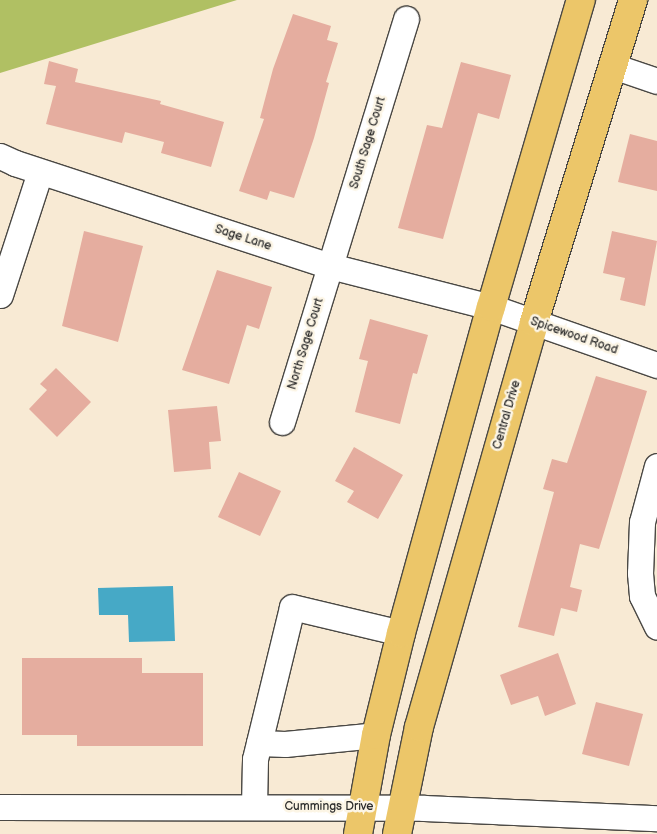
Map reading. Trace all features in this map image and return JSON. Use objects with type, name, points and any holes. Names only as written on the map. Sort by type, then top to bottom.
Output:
[{"type":"main road","points":[[358,834],[376,735],[401,633],[491,307],[581,0]]},
{"type":"main road","name":"Central Drive","points":[[396,834],[400,808],[419,727],[534,322],[633,0]]},
{"type":"street","name":"South Sage Court","points":[[330,266],[406,19]]},
{"type":"street","points":[[613,66],[657,81]]},
{"type":"street","name":"Sage Lane","points":[[0,156],[40,172],[330,266],[491,307]]},
{"type":"street","points":[[0,295],[40,172]]},
{"type":"street","name":"North Sage Court","points":[[282,422],[330,266]]},
{"type":"street","name":"Spicewood Road","points":[[491,307],[657,365]]},
{"type":"street","points":[[657,466],[642,522],[640,573],[642,596],[657,627]]},
{"type":"street","points":[[254,807],[259,743],[292,607],[401,633]]},
{"type":"street","points":[[259,743],[285,744],[376,735]]},
{"type":"street","name":"Cummings Drive","points":[[0,808],[364,807],[657,818]]},
{"type":"green space","points":[[0,0],[237,0],[0,73]]},
{"type":"water","points":[[173,586],[175,641],[129,642],[128,615],[99,615],[98,588]]},
{"type":"building","points":[[293,14],[331,26],[327,40],[338,43],[326,82],[329,83],[314,138],[294,198],[270,191],[267,200],[239,191],[264,119],[260,118],[273,69]]},
{"type":"building","points":[[49,61],[78,69],[75,82],[161,101],[160,104],[224,122],[211,167],[161,153],[164,142],[125,132],[122,143],[46,124],[56,86],[44,84]]},
{"type":"building","points":[[461,62],[511,75],[499,119],[478,113],[443,239],[398,228],[427,125],[442,128]]},
{"type":"building","points":[[630,134],[657,141],[657,191],[618,182]]},
{"type":"building","points":[[84,231],[143,246],[118,342],[62,326]]},
{"type":"building","points":[[612,231],[657,241],[645,306],[620,300],[625,278],[603,273]]},
{"type":"building","points":[[217,270],[272,287],[259,329],[247,325],[229,384],[182,370]]},
{"type":"building","points":[[370,319],[428,335],[417,374],[413,373],[400,424],[355,412],[368,361],[359,359]]},
{"type":"building","points":[[56,368],[91,402],[57,437],[29,409],[47,390],[40,384]]},
{"type":"building","points":[[596,376],[647,391],[599,549],[580,544],[570,587],[582,590],[577,612],[561,608],[554,636],[518,627],[554,492],[543,489],[552,459],[567,463]]},
{"type":"building","points":[[217,406],[221,441],[209,442],[211,469],[174,472],[168,410]]},
{"type":"building","points":[[354,447],[403,475],[378,519],[347,502],[354,491],[335,481]]},
{"type":"building","points":[[239,472],[281,491],[260,536],[218,517]]},
{"type":"building","points":[[558,653],[576,704],[545,716],[538,696],[511,705],[500,675]]},
{"type":"building","points":[[22,658],[142,658],[142,673],[203,673],[203,746],[77,746],[77,735],[22,735]]},
{"type":"building","points":[[596,702],[643,714],[629,766],[582,754]]}]
